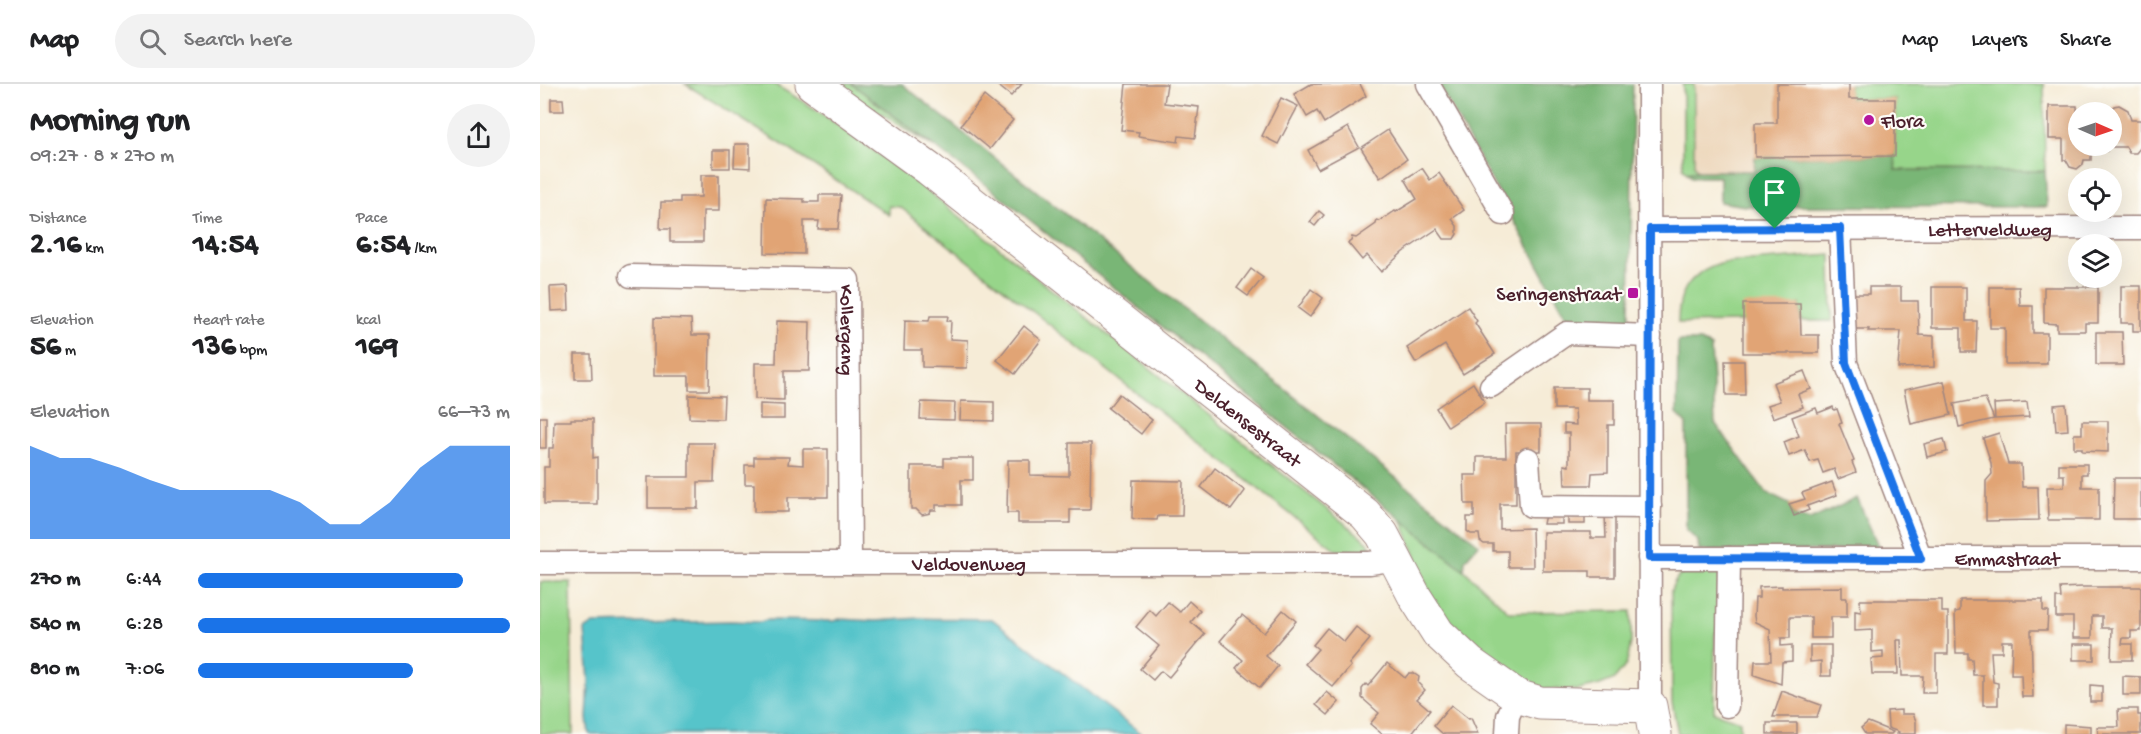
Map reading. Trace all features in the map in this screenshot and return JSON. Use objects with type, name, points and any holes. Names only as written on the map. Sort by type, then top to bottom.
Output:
[{"type":"street","name":"Deldensestraat","points":[[812,84],[929,169],[1365,514],[1382,534],[1414,597],[1438,633],[1470,663],[1517,696],[1540,703],[1653,720]]},
{"type":"street","points":[[1428,84],[1503,214]]},
{"type":"street","points":[[1649,84],[1649,558],[1653,720]]},
{"type":"street","points":[[1840,228],[1846,363],[1921,559]]},
{"type":"street","name":"Letterveldweg","points":[[1650,229],[2141,228]]},
{"type":"street","name":"Kollergang","points":[[631,276],[848,280],[850,562]]},
{"type":"street","points":[[1491,386],[1567,333],[1650,336]]},
{"type":"street","points":[[1528,459],[1531,506],[1650,507]]},
{"type":"street","name":"Emmastraat","points":[[1649,558],[2141,558]]},
{"type":"street","points":[[1727,706],[1729,558]]},
{"type":"street","name":"Veldovenweg","points":[[540,563],[1370,563],[1396,559]]},
{"type":"street","points":[[1507,734],[1508,716],[1517,696]]},
{"type":"shaded area","name":"Flora","points":[[1694,84],[2044,84],[2045,171],[1755,157],[1755,171],[1698,171],[1694,166]]},
{"type":"green space","points":[[685,84],[774,84],[815,109],[909,176],[1368,542],[1373,553],[1336,550],[900,207],[889,206],[889,215]]},
{"type":"green space","points":[[836,84],[852,84],[935,148]]},
{"type":"green space","points":[[852,84],[902,84],[1479,544],[1465,560],[1464,570],[1000,196]]},
{"type":"green space","points":[[1438,84],[1633,84],[1630,327],[1571,324]]},
{"type":"green space","points":[[1683,84],[1694,84],[1694,166],[1698,171],[1687,173],[1683,168]]},
{"type":"green space","points":[[1849,84],[2044,84],[2045,171],[1895,170],[1895,99],[1849,99]]},
{"type":"green space","points":[[1895,156],[1896,170],[2045,171],[2047,207],[1745,206],[1720,202],[1720,177],[1691,177],[1687,173],[1754,171],[1755,157]]},
{"type":"green space","points":[[1831,255],[1832,321],[1801,321],[1800,304],[1743,322],[1678,323],[1684,291],[1703,271],[1724,263]]},
{"type":"green space","points":[[1678,341],[1701,341],[1711,347],[1715,423],[1766,493],[1789,504],[1794,516],[1810,520],[1857,498],[1880,550],[1699,551],[1698,541],[1686,530],[1686,423],[1677,414]]},
{"type":"green space","points":[[1401,518],[1464,570],[1509,612],[1631,611],[1631,642],[1626,665],[1615,679],[1600,685],[1579,690],[1533,689],[1463,639],[1434,605]]},
{"type":"green space","points":[[1693,566],[1719,569],[1724,621],[1715,634],[1714,712],[1740,721],[1740,734],[1678,734],[1672,702],[1671,591],[1679,576]]},
{"type":"green space","points":[[540,582],[571,582],[573,734],[540,734]]},
{"type":"water","points":[[920,618],[992,619],[1142,734],[589,734],[587,718],[589,681],[585,630],[594,624],[761,622],[766,620],[834,621],[839,619],[876,621]]},
{"type":"building","points":[[996,84],[1022,84],[1011,96]]},
{"type":"building","points":[[1126,84],[1167,84],[1164,103],[1199,107],[1195,138],[1179,136],[1178,142],[1138,136],[1139,132],[1121,130]]},
{"type":"building","points":[[1311,84],[1360,84],[1366,96],[1324,123],[1317,111],[1307,117],[1294,94]]},
{"type":"building","points":[[1777,84],[1849,84],[1849,99],[1895,99],[1895,156],[1755,157],[1755,123],[1777,123]]},
{"type":"building","points":[[984,96],[1013,120],[990,149],[961,125]]},
{"type":"building","points":[[1281,98],[1298,106],[1278,144],[1262,136]]},
{"type":"building","points":[[551,99],[563,99],[564,111],[551,111]]},
{"type":"building","points":[[2049,106],[2068,106],[2068,156],[2091,156],[2091,160],[2084,160],[2078,168],[2070,167],[2066,160],[2063,160],[2063,139],[2049,139]]},
{"type":"building","points":[[2122,107],[2128,110],[2131,120],[2141,120],[2141,147],[2136,153],[2129,153],[2126,147],[2122,147]]},
{"type":"building","points":[[1348,127],[1359,147],[1318,169],[1308,150]]},
{"type":"building","points":[[1388,130],[1407,159],[1380,178],[1361,148]]},
{"type":"building","points":[[735,144],[750,144],[750,168],[734,167]]},
{"type":"building","points":[[713,150],[730,150],[730,168],[713,168]]},
{"type":"building","points":[[1422,168],[1430,180],[1439,173],[1464,210],[1452,219],[1457,226],[1457,234],[1454,239],[1444,239],[1437,229],[1403,252],[1381,272],[1367,255],[1362,260],[1348,243],[1352,237],[1356,238],[1376,224],[1377,220],[1380,221],[1417,199],[1405,179]]},
{"type":"building","points":[[701,175],[719,175],[719,211],[703,211],[703,242],[670,242],[670,229],[660,229],[661,202],[680,202],[680,197],[701,197]]},
{"type":"building","points":[[819,195],[841,195],[838,229],[818,229],[819,221],[804,221],[804,254],[765,253],[766,198],[804,199],[804,202],[819,202]]},
{"type":"building","points":[[1319,211],[1324,215],[1315,226],[1310,222]]},
{"type":"building","points":[[1251,269],[1263,278],[1248,296],[1237,288]]},
{"type":"building","points":[[568,286],[569,310],[551,311],[550,287]]},
{"type":"building","points":[[2122,286],[2141,286],[2141,331],[2133,331],[2133,323],[2121,323]]},
{"type":"building","points":[[1869,287],[1901,287],[1901,301],[1918,301],[1919,335],[1934,336],[1934,367],[1898,368],[1901,331],[1852,329],[1851,294],[1869,294]]},
{"type":"building","points":[[1932,287],[1966,287],[1966,321],[1977,321],[1976,352],[1961,352],[1961,328],[1932,328]]},
{"type":"building","points":[[1990,287],[2019,287],[2020,306],[2033,306],[2033,333],[2047,333],[2047,364],[2005,364],[2005,328],[1990,328]]},
{"type":"building","points":[[2044,287],[2098,288],[2098,323],[2085,323],[2085,331],[2057,331],[2057,324],[2044,323]]},
{"type":"building","points":[[1311,289],[1323,298],[1310,317],[1298,308]]},
{"type":"building","points":[[1743,304],[1800,304],[1801,335],[1819,335],[1819,353],[1743,353]]},
{"type":"building","points":[[1468,307],[1477,321],[1475,323],[1495,354],[1463,374],[1445,345],[1416,363],[1407,348]]},
{"type":"building","points":[[930,316],[948,316],[947,321],[951,321],[950,339],[968,340],[967,368],[922,367],[922,350],[904,350],[905,320],[929,321]]},
{"type":"building","points":[[654,318],[691,319],[692,335],[710,335],[709,390],[689,390],[689,376],[654,376]]},
{"type":"building","points":[[777,321],[810,322],[809,371],[784,371],[784,400],[755,399],[755,363],[776,363]]},
{"type":"building","points":[[1024,326],[1041,340],[1015,374],[997,360]]},
{"type":"building","points":[[2096,332],[2122,332],[2123,365],[2096,365]]},
{"type":"building","points":[[575,354],[591,354],[592,379],[575,379]]},
{"type":"building","points":[[1725,361],[1744,361],[1745,395],[1726,395]]},
{"type":"building","points":[[1804,371],[1811,389],[1798,394],[1803,407],[1773,418],[1768,405],[1780,401],[1773,383]]},
{"type":"building","points":[[1944,381],[1951,415],[1911,424],[1904,390]]},
{"type":"building","points":[[1473,383],[1485,402],[1448,427],[1436,408]]},
{"type":"building","points":[[1554,388],[1587,388],[1587,400],[1614,400],[1614,425],[1608,425],[1608,472],[1592,473],[1591,485],[1565,485],[1564,465],[1569,466],[1569,433],[1564,433],[1564,424],[1576,425],[1575,409],[1554,409]]},
{"type":"building","points":[[1119,394],[1152,420],[1141,434],[1108,408]]},
{"type":"building","points":[[689,395],[724,396],[723,419],[689,418]]},
{"type":"building","points":[[1985,398],[1994,419],[1959,427],[1954,404]]},
{"type":"building","points":[[961,401],[994,402],[994,421],[960,420]]},
{"type":"building","points":[[921,402],[955,403],[954,420],[920,419]]},
{"type":"building","points":[[2027,402],[2029,417],[1995,419],[1994,404]]},
{"type":"building","points":[[760,404],[784,405],[784,419],[760,419]]},
{"type":"building","points":[[2066,404],[2068,430],[2056,431],[2054,405]]},
{"type":"building","points":[[1833,407],[1834,410],[1837,409],[1842,423],[1839,424],[1856,472],[1838,479],[1834,469],[1823,473],[1818,460],[1810,462],[1805,450],[1789,456],[1784,442],[1799,436],[1792,417],[1816,408],[1818,413]]},
{"type":"building","points":[[540,417],[546,417],[546,448],[540,448]]},
{"type":"building","points":[[571,419],[593,419],[593,458],[597,457],[597,504],[544,504],[544,467],[549,467],[549,448],[553,448],[554,421],[571,421]]},
{"type":"building","points":[[2082,421],[2108,421],[2108,452],[2082,451],[2082,448],[2074,448],[2074,434],[2082,434]]},
{"type":"building","points":[[1505,424],[1541,424],[1541,451],[1516,451],[1516,504],[1500,504],[1500,529],[1532,528],[1533,567],[1508,567],[1508,551],[1493,551],[1493,544],[1484,544],[1480,541],[1479,534],[1471,534],[1467,531],[1467,517],[1474,517],[1474,504],[1465,504],[1464,475],[1477,475],[1477,457],[1506,457]]},
{"type":"building","points":[[1999,433],[2008,464],[2021,464],[2022,487],[2038,487],[2039,520],[1986,521],[1986,481],[1992,474],[1983,438]]},
{"type":"building","points":[[1944,439],[1947,452],[1927,457],[1924,444]]},
{"type":"building","points":[[689,443],[715,443],[714,482],[698,482],[698,508],[648,508],[648,477],[689,477]]},
{"type":"building","points":[[1069,443],[1091,443],[1090,510],[1070,510],[1070,523],[1018,523],[1018,513],[1007,513],[1008,460],[1030,460],[1030,475],[1069,476]]},
{"type":"building","points":[[803,449],[828,449],[828,497],[788,497],[788,512],[754,512],[754,484],[745,484],[745,465],[754,465],[754,457],[789,457],[788,464],[803,465]]},
{"type":"building","points":[[944,458],[973,458],[973,480],[961,480],[961,505],[936,505],[936,510],[922,515],[916,509],[911,509],[911,466],[944,466]]},
{"type":"building","points":[[2059,464],[2087,464],[2087,474],[2082,474],[2082,487],[2099,487],[2099,520],[2048,520],[2047,487],[2064,487],[2064,475],[2059,475]]},
{"type":"building","points":[[1215,468],[1245,491],[1231,510],[1201,487]]},
{"type":"building","points":[[2114,478],[2141,478],[2141,519],[2113,519]]},
{"type":"building","points":[[1133,480],[1183,481],[1182,516],[1158,516],[1157,520],[1132,518]]},
{"type":"building","points":[[1832,482],[1837,495],[1807,506],[1809,510],[1794,516],[1789,504],[1805,499],[1802,493]]},
{"type":"building","points":[[1605,515],[1611,515],[1615,519],[1615,577],[1590,577],[1590,571],[1543,571],[1543,532],[1591,532],[1591,538],[1606,538]]},
{"type":"building","points":[[1546,516],[1562,516],[1562,524],[1543,524]]},
{"type":"building","points":[[1568,516],[1585,516],[1585,524],[1568,524]]},
{"type":"building","points":[[1782,586],[1782,588],[1842,587],[1842,598],[1847,598],[1847,617],[1831,617],[1831,638],[1811,638],[1811,617],[1790,617],[1790,638],[1781,638],[1781,646],[1792,645],[1792,661],[1782,662],[1781,684],[1754,675],[1755,661],[1771,661],[1770,629],[1755,622],[1754,616],[1755,598],[1759,598],[1759,587]]},
{"type":"building","points":[[2141,587],[2141,631],[2131,631],[2131,638],[2123,638],[2122,644],[2132,644],[2132,660],[2111,660],[2112,628],[2102,628],[2102,616],[2092,616],[2092,638],[2073,638],[2073,617],[2056,617],[2056,598],[2061,598],[2060,588]]},
{"type":"building","points":[[1860,600],[1942,600],[1942,612],[1948,612],[1948,654],[1936,654],[1936,693],[1922,693],[1923,676],[1902,676],[1901,640],[1897,640],[1898,674],[1872,674],[1871,659],[1883,658],[1883,651],[1872,652],[1872,630],[1855,631],[1855,611],[1861,612]]},
{"type":"building","points":[[1960,600],[2043,600],[2043,611],[2048,611],[2047,630],[2031,630],[2033,697],[2022,697],[2021,675],[2011,675],[2012,641],[2002,641],[2002,652],[1991,652],[1993,682],[1998,683],[1998,705],[1983,705],[1983,675],[1973,675],[1972,659],[1968,659],[1968,653],[1956,653],[1955,612],[1960,611]]},
{"type":"building","points":[[1189,601],[1200,611],[1191,622],[1205,634],[1169,677],[1161,671],[1153,680],[1140,669],[1159,646],[1136,627],[1150,610],[1156,616],[1168,602],[1180,612]]},
{"type":"building","points":[[1283,610],[1296,621],[1266,656],[1278,666],[1260,688],[1236,668],[1243,660],[1220,641],[1242,615],[1264,633]]},
{"type":"building","points":[[1356,627],[1370,639],[1333,687],[1305,664],[1318,649],[1313,645],[1327,628],[1344,642]]},
{"type":"building","points":[[2073,644],[2094,644],[2094,660],[2073,660]]},
{"type":"building","points":[[1810,645],[1831,645],[1831,676],[1821,676],[1821,661],[1810,662]]},
{"type":"building","points":[[1387,663],[1405,678],[1409,673],[1419,677],[1418,683],[1425,690],[1417,699],[1430,710],[1411,734],[1382,734],[1370,724],[1379,713],[1362,698],[1362,689],[1366,684],[1368,686]]},
{"type":"building","points":[[2123,676],[2141,677],[2141,695],[2123,695]]},
{"type":"building","points":[[2090,685],[2102,686],[2102,702],[2090,702]]},
{"type":"building","points":[[1782,691],[1821,705],[1817,717],[1773,717]]},
{"type":"building","points":[[1327,692],[1339,702],[1328,715],[1316,705]]},
{"type":"building","points":[[1451,705],[1469,719],[1471,718],[1478,734],[1443,734],[1434,726]]},
{"type":"building","points":[[2118,709],[2138,709],[2138,715],[2141,715],[2141,734],[2098,734],[2097,727],[2119,727]]},
{"type":"building","points":[[1901,710],[1901,714],[1913,714],[1916,721],[1916,734],[1897,734],[1899,732],[1888,728],[1887,711]]},
{"type":"building","points":[[1868,722],[1893,732],[1891,734],[1865,734],[1861,728]]},
{"type":"building","points":[[1767,723],[1797,723],[1797,734],[1767,734]]},
{"type":"building","points":[[2064,724],[2091,726],[2091,734],[2064,734]]},
{"type":"place","name":"Flora","points":[[1869,120]]},
{"type":"place","name":"Seringenstraat","points":[[1633,293]]},
{"type":"route","points":[[1840,228],[1846,363],[1921,559],[1649,558],[1650,229],[1775,229],[1840,228]]}]
